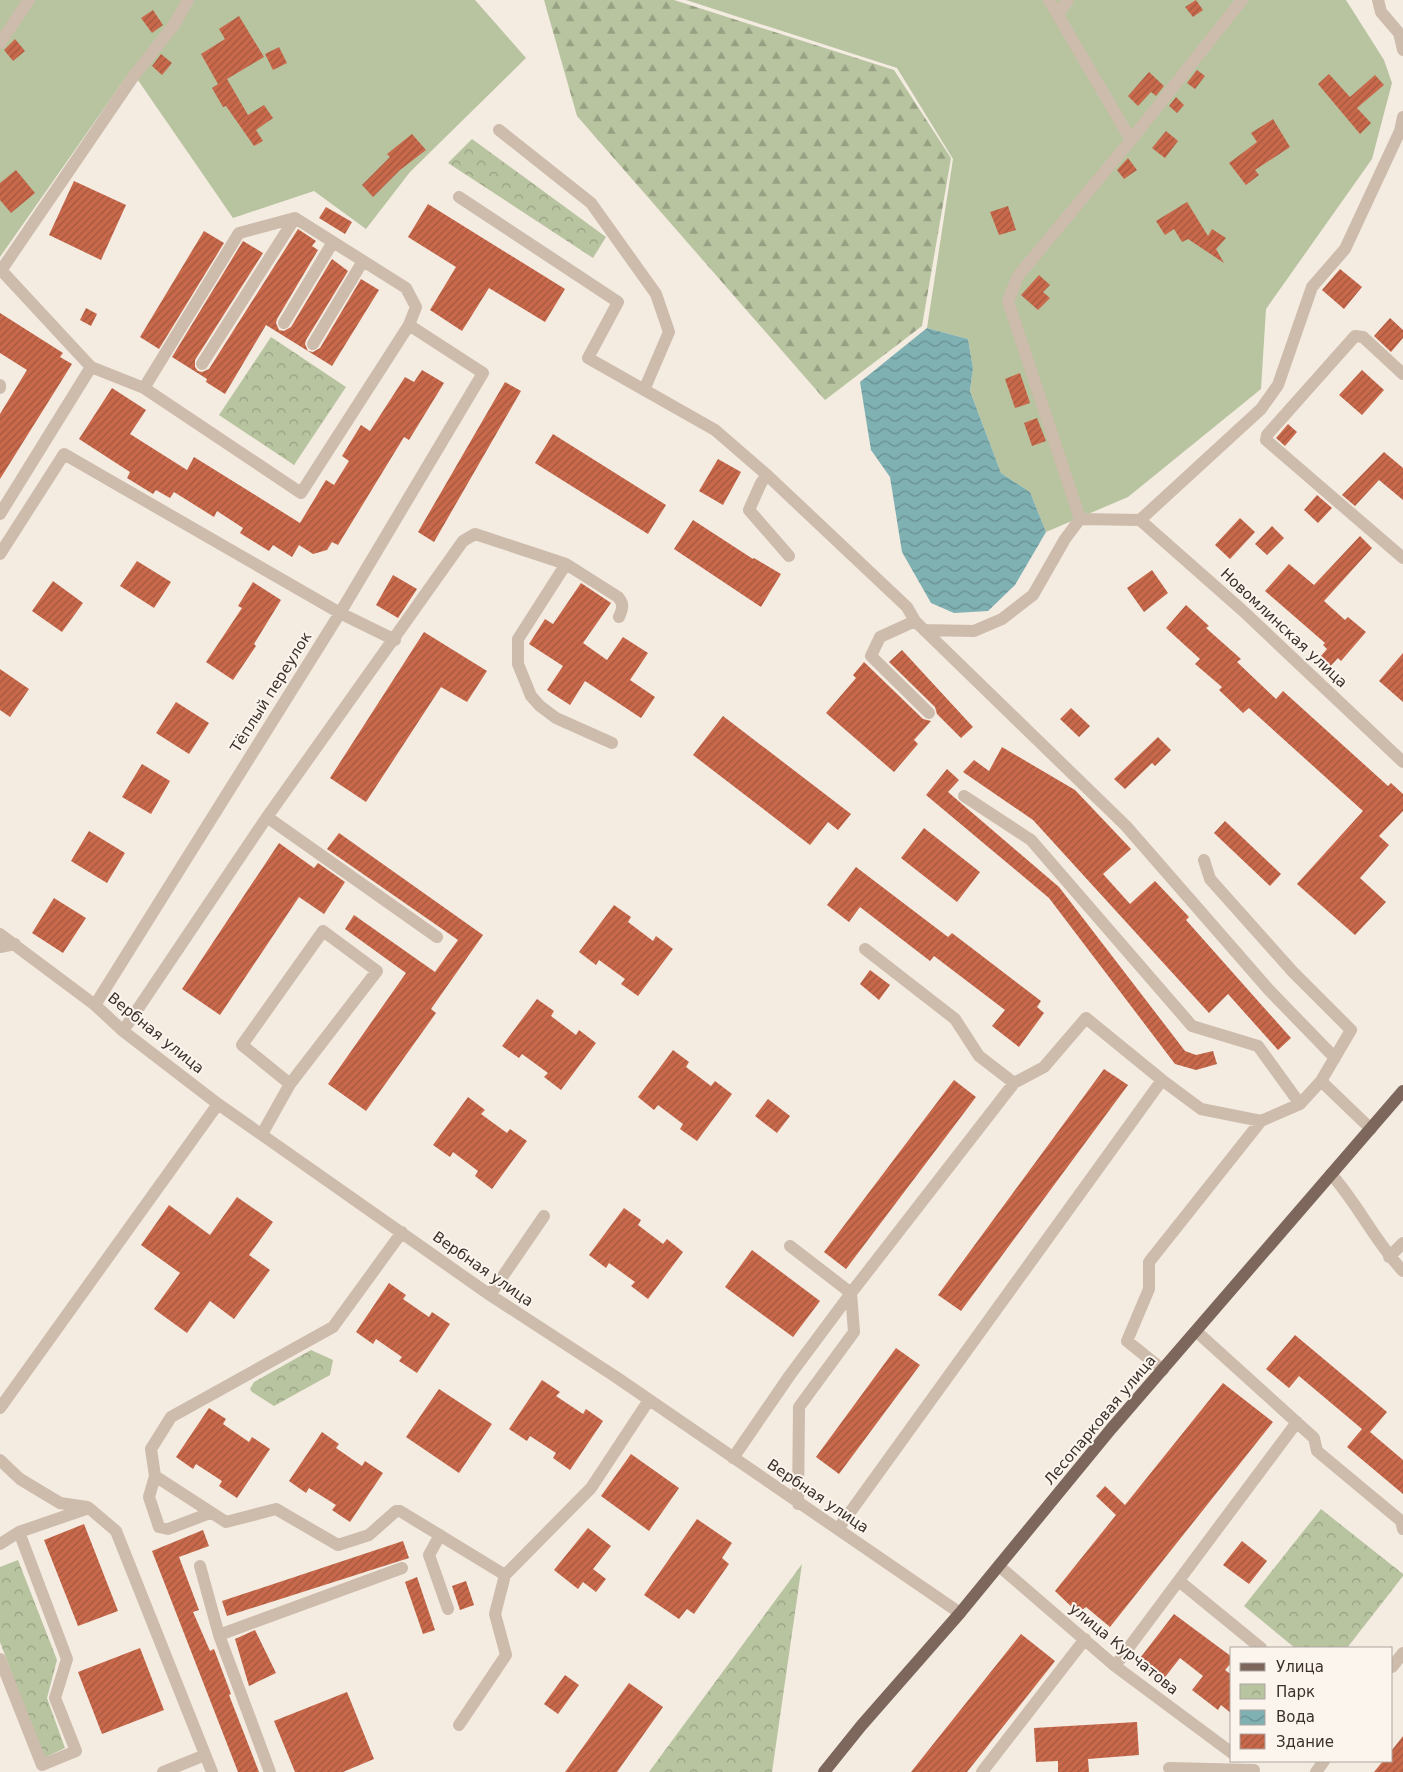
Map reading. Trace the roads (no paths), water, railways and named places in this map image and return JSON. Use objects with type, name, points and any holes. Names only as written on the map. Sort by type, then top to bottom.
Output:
[{"type":"main road","name":"Лесопарковая улица","points":[[824,1772],[861,1726],[960,1613],[1111,1429],[1197,1332],[1403,1091]]},
{"type":"street","points":[[0,44],[29,0]]},
{"type":"street","points":[[144,388],[239,233],[295,218],[406,288],[416,307],[410,326],[301,493],[144,388],[91,367],[0,271],[132,77],[174,25],[188,0]]},
{"type":"street","points":[[1049,0],[1131,140]]},
{"type":"street","points":[[1058,14],[1068,0]]},
{"type":"street","points":[[1080,519],[1008,301],[1018,276],[1131,140],[1242,0]]},
{"type":"street","points":[[1378,0],[1381,12],[1399,33],[1403,50]]},
{"type":"street","points":[[1080,519],[1140,520],[1261,409],[1278,385],[1312,287],[1344,249],[1400,131],[1403,116]]},
{"type":"street","points":[[498,130],[590,203],[656,294],[669,332],[644,390]]},
{"type":"street","points":[[459,197],[618,302],[588,358],[715,430],[767,475],[907,607],[919,626],[1126,826],[1269,990],[1335,1058]]},
{"type":"street","points":[[202,364],[295,218]]},
{"type":"street","points":[[284,323],[333,242]]},
{"type":"street","points":[[313,344],[363,261]]},
{"type":"street","name":"Тёплый переулок","points":[[96,1005],[340,613],[483,373],[410,326]]},
{"type":"street","points":[[1403,374],[1362,337],[1355,336],[1267,435],[1266,440],[1403,558]]},
{"type":"street","points":[[0,514],[91,367]]},
{"type":"street","points":[[0,554],[64,454],[340,613],[394,640]]},
{"type":"street","points":[[767,475],[761,482],[749,510],[790,556]]},
{"type":"street","points":[[929,713],[871,656],[880,638],[919,626],[974,631],[1002,619],[1033,595],[1065,540],[1080,519]]},
{"type":"street","name":"Новомлинская улица","points":[[1140,520],[1242,610],[1403,762]]},
{"type":"street","points":[[123,1031],[267,817],[463,541],[475,534],[566,564],[618,597],[622,602],[623,608],[619,617]]},
{"type":"street","points":[[566,564],[518,639],[518,664],[531,696],[540,706],[556,718],[612,743]]},
{"type":"street","points":[[964,796],[1031,840],[1192,1026],[1258,1046],[1300,1104]]},
{"type":"street","points":[[267,817],[437,937]]},
{"type":"street","points":[[1162,1370],[1127,1341],[1149,1289],[1149,1262],[1262,1121],[1300,1104],[1321,1081],[1352,1030],[1293,972],[1210,879],[1204,860]]},
{"type":"street","points":[[262,1134],[290,1084],[378,971],[322,930],[242,1045],[290,1084]]},
{"type":"street","name":"Вербная улица","points":[[0,934],[96,1005],[123,1031],[218,1104],[490,1295],[649,1400],[798,1504],[960,1613]]},
{"type":"street","points":[[0,947],[15,944]]},
{"type":"street","points":[[865,949],[955,1019],[979,1056],[1014,1083]]},
{"type":"street","points":[[733,1458],[790,1375],[851,1293],[1014,1083],[1044,1067],[1086,1018],[1201,1109],[1262,1121]]},
{"type":"street","points":[[838,1530],[1162,1080]]},
{"type":"street","points":[[1321,1081],[1370,1129]]},
{"type":"street","points":[[0,1408],[218,1104]]},
{"type":"street","points":[[1331,1174],[1347,1191],[1389,1257],[1403,1271]]},
{"type":"street","points":[[490,1295],[544,1216]]},
{"type":"street","points":[[210,1513],[168,1529],[159,1527],[149,1497],[155,1476],[151,1449],[171,1417],[333,1327],[402,1232]]},
{"type":"street","points":[[1389,1257],[1403,1243]]},
{"type":"street","points":[[790,1246],[851,1293],[854,1332],[799,1406],[798,1504]]},
{"type":"street","points":[[1197,1332],[1314,1438],[1317,1451],[1401,1521],[1403,1528]]},
{"type":"street","points":[[460,1725],[506,1655],[495,1614],[505,1575],[591,1488],[649,1400]]},
{"type":"street","points":[[1115,1666],[1297,1422]]},
{"type":"street","points":[[0,1460],[20,1480],[60,1503],[89,1508],[116,1530],[212,1772]]},
{"type":"street","points":[[155,1476],[226,1522],[276,1509],[338,1545],[369,1535],[396,1511],[400,1511],[505,1575]]},
{"type":"street","points":[[0,1544],[19,1532],[89,1508]]},
{"type":"street","points":[[0,1659],[42,1765],[76,1751],[55,1698],[67,1660],[19,1532]]},
{"type":"street","points":[[440,1535],[429,1555],[448,1609]]},
{"type":"street","points":[[200,1566],[219,1635],[270,1772]]},
{"type":"street","name":"улица Курчатова","points":[[999,1566],[1115,1666],[1230,1752]]},
{"type":"street","points":[[219,1635],[402,1568]]},
{"type":"street","points":[[1179,1581],[1260,1647]]},
{"type":"street","points":[[982,1772],[1085,1639]]},
{"type":"street","points":[[1393,1666],[1403,1653]]},
{"type":"street","points":[[163,1772],[205,1755]]},
{"type":"street","points":[[1243,1762],[1256,1771]]},
{"type":"street","points":[[1169,1768],[1256,1771]]},
{"type":"water","points":[[927,328],[968,339],[973,368],[970,391],[1001,473],[1030,492],[1046,532],[1015,585],[988,611],[954,613],[931,603],[902,552],[890,477],[871,450],[860,382]]}]
